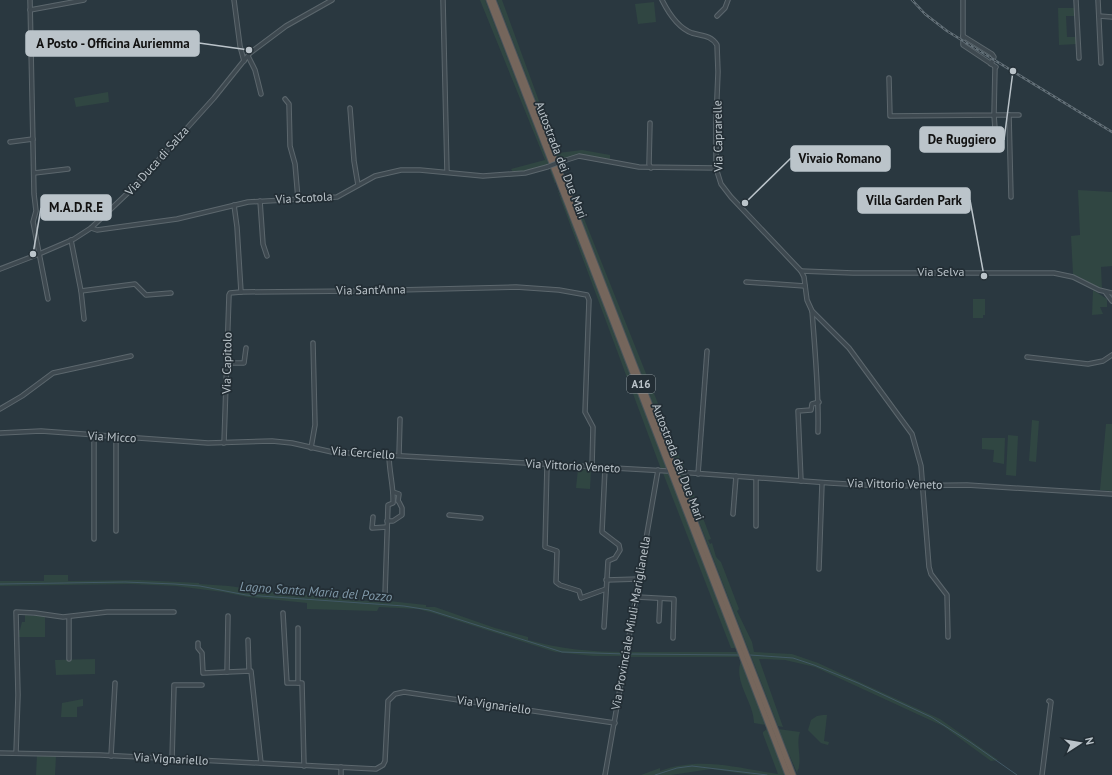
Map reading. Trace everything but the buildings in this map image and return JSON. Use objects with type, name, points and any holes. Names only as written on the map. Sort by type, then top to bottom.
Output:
[{"type":"highway","name":"Autostrada dei Due Mari","points":[[489,0],[787,767],[792,775]]},
{"type":"highway","name":"Autostrada dei Due Mari","points":[[493,0],[787,767],[788,775]]},
{"type":"street","points":[[30,0],[36,211],[33,222],[48,299]]},
{"type":"street","points":[[30,10],[84,0]]},
{"type":"street","points":[[234,0],[240,46],[244,61]]},
{"type":"street","name":"Via Duca di Salza","points":[[0,269],[71,240],[91,228],[134,187],[214,98],[253,50],[286,26],[332,0]]},
{"type":"street","points":[[443,0],[447,172]]},
{"type":"street","name":"Via Caprarelle","points":[[662,0],[673,17],[686,30],[708,37],[717,45],[718,72],[716,168],[719,178],[728,194],[801,271],[804,277]]},
{"type":"street","points":[[717,16],[725,8],[728,0]]},
{"type":"street","points":[[963,0],[964,47],[996,67],[994,115],[996,142]]},
{"type":"street","points":[[1076,0],[1079,58]]},
{"type":"street","points":[[1098,0],[1101,64]]},
{"type":"street","points":[[1099,16],[1112,17]]},
{"type":"street","points":[[963,36],[992,54],[994,57],[991,64]]},
{"type":"street","points":[[248,56],[255,70],[261,94]]},
{"type":"street","points":[[889,78],[890,116],[1019,115]]},
{"type":"street","points":[[285,99],[289,104],[290,146],[295,164],[298,198]]},
{"type":"street","points":[[350,108],[354,161],[358,185]]},
{"type":"street","points":[[1009,115],[1011,196]]},
{"type":"street","points":[[650,123],[649,165],[651,168]]},
{"type":"street","points":[[10,142],[33,139]]},
{"type":"street","name":"Via Scotola","points":[[91,228],[97,230],[177,219],[234,205],[260,201],[337,197],[375,176],[401,170],[420,170],[483,176],[493,174],[525,173],[579,156],[651,168],[716,168]]},
{"type":"street","points":[[34,173],[68,169]]},
{"type":"street","points":[[260,201],[263,244],[267,256]]},
{"type":"street","points":[[234,205],[241,292]]},
{"type":"street","points":[[71,240],[82,291],[84,319]]},
{"type":"street","name":"Via Selva","points":[[801,271],[1054,273],[1073,277],[1106,293],[1112,293]]},
{"type":"street","name":"Via Selva","points":[[804,277],[814,272]]},
{"type":"street","points":[[804,277],[807,300],[812,310],[849,348],[908,428],[919,455],[929,567],[931,574],[946,595],[948,638]]},
{"type":"street","points":[[746,282],[805,286]]},
{"type":"street","points":[[82,291],[135,284],[146,295],[171,292]]},
{"type":"street","name":"Via Sant'Anna","points":[[241,292],[357,292],[516,287],[560,290],[587,295],[589,300],[585,412],[593,427],[592,467]]},
{"type":"street","name":"Via Capitolo","points":[[224,443],[229,295],[230,293],[241,292]]},
{"type":"street","points":[[1106,293],[1112,301]]},
{"type":"street","points":[[812,310],[819,402],[818,432]]},
{"type":"street","points":[[311,448],[315,425],[313,343]]},
{"type":"street","points":[[226,363],[244,363],[246,348]]},
{"type":"street","points":[[698,474],[707,351]]},
{"type":"street","points":[[1027,357],[1088,364],[1103,361],[1112,355]]},
{"type":"street","points":[[0,409],[22,396],[53,373],[131,356]]},
{"type":"street","points":[[801,481],[798,411],[811,410],[812,404],[819,402]]},
{"type":"street","points":[[399,455],[400,419]]},
{"type":"street","name":"Via Micco","points":[[0,433],[42,431],[94,436],[224,443]]},
{"type":"street","points":[[94,436],[94,539]]},
{"type":"street","points":[[116,437],[116,531]]},
{"type":"street","name":"Via Cerciello","points":[[224,443],[272,441],[292,443],[332,452],[399,455],[504,463]]},
{"type":"street","points":[[384,595],[388,506],[393,503],[394,492],[389,474],[390,455]]},
{"type":"street","name":"Via Vittorio Veneto","points":[[504,463],[667,471]]},
{"type":"street","points":[[547,465],[545,547],[557,551],[556,582],[560,585],[579,591],[581,598],[586,598],[598,591],[606,589]]},
{"type":"street","points":[[604,627],[608,561],[617,556],[620,550],[619,545],[602,532],[606,468]]},
{"type":"street","name":"Via Provinciale Miuli-Mariglianella","points":[[605,775],[658,470]]},
{"type":"street","name":"Via Vittorio Veneto","points":[[678,472],[822,483],[922,486],[968,485],[1112,494]]},
{"type":"street","points":[[733,514],[736,476]]},
{"type":"street","points":[[756,478],[756,526]]},
{"type":"street","points":[[819,569],[822,483]]},
{"type":"street","points":[[387,521],[393,521],[402,515],[399,494],[394,492]]},
{"type":"street","points":[[393,501],[399,502]]},
{"type":"street","points":[[449,516],[482,518]]},
{"type":"street","points":[[373,517],[372,528],[387,527]]},
{"type":"street","points":[[606,580],[640,579]]},
{"type":"street","points":[[636,597],[674,599],[673,638]]},
{"type":"street","points":[[659,621],[660,599]]},
{"type":"street","points":[[16,752],[18,698],[16,613],[30,612],[57,617],[69,617],[107,612],[174,612]]},
{"type":"street","points":[[283,613],[287,683],[302,683],[304,766]]},
{"type":"street","points":[[227,672],[228,616]]},
{"type":"street","points":[[69,617],[69,659]]},
{"type":"street","points":[[298,628],[298,683]]},
{"type":"street","points":[[248,640],[249,671],[254,686],[261,762]]},
{"type":"street","points":[[198,643],[198,648],[202,653],[203,672],[249,671]]},
{"type":"street","points":[[111,756],[114,683]]},
{"type":"street","points":[[172,760],[174,685],[202,685]]},
{"type":"street","name":"Via Vignariello","points":[[0,753],[16,752],[172,760],[261,762],[304,766],[376,769],[383,765],[387,705],[391,697],[395,694],[404,692],[615,723]]},
{"type":"street","points":[[1042,775],[1051,702],[1049,701]]},
{"type":"street","points":[[341,767],[341,775]]},
{"type":"green space","points":[[480,0],[485,0],[555,180],[555,184],[548,165],[525,172],[513,172],[511,169],[545,160]]},
{"type":"green space","points":[[497,0],[502,0],[558,153],[582,150],[610,155],[610,160],[574,156],[559,161]]},
{"type":"green space","points":[[654,2],[656,22],[638,24],[635,4]]},
{"type":"green space","points":[[1058,8],[1075,8],[1075,16],[1066,16],[1067,37],[1076,37],[1077,44],[1059,45]]},
{"type":"green space","points":[[108,92],[109,102],[76,107],[74,98]]},
{"type":"green space","points":[[567,176],[681,461],[684,461],[684,470],[679,470],[577,209],[574,196],[565,177]]},
{"type":"green space","points":[[557,188],[565,205],[667,469],[661,469]]},
{"type":"green space","points":[[1078,190],[1112,192],[1112,266],[1101,267],[1102,289],[1073,274],[1071,236],[1080,235]]},
{"type":"green space","points":[[1093,290],[1107,299],[1107,307],[1100,307],[1103,314],[1092,315]]},
{"type":"green space","points":[[973,299],[985,299],[985,315],[983,315],[983,318],[973,318]]},
{"type":"green space","points":[[1032,420],[1039,421],[1036,462],[1029,461]]},
{"type":"green space","points":[[1106,424],[1112,424],[1112,491],[1100,490]]},
{"type":"green space","points":[[1008,435],[1018,436],[1016,476],[1006,475]]},
{"type":"green space","points":[[982,438],[1005,438],[1004,464],[993,462],[994,450],[982,449]]},
{"type":"green space","points":[[578,469],[591,470],[590,489],[576,488]]},
{"type":"green space","points":[[663,473],[669,474],[736,648],[731,648]]},
{"type":"green space","points":[[681,475],[687,476],[711,539],[708,540],[710,544],[712,543],[716,557],[721,562],[739,609],[737,611],[752,642],[754,652],[792,654],[818,663],[940,719],[998,760],[991,761],[943,726],[815,667],[785,660],[759,659],[783,727],[778,726]]},
{"type":"green space","points":[[44,575],[68,575],[68,581],[138,580],[199,583],[286,594],[350,597],[350,600],[389,601],[426,605],[426,607],[435,607],[495,628],[528,637],[528,640],[552,646],[625,652],[623,656],[593,656],[555,652],[418,609],[379,607],[377,611],[307,609],[307,603],[248,597],[176,586],[130,584],[0,586],[0,581],[44,581]]},
{"type":"green space","points":[[34,614],[45,615],[45,637],[17,637],[17,631],[20,630],[22,622],[25,622],[25,615],[34,616]]},
{"type":"green space","points":[[629,652],[738,652],[740,657],[628,657]]},
{"type":"green space","points":[[95,659],[95,674],[56,675],[55,660]]},
{"type":"green space","points":[[741,661],[766,725],[754,723],[751,707],[740,677],[739,669]]},
{"type":"green space","points":[[83,699],[83,706],[77,707],[77,717],[61,717],[62,703]]},
{"type":"green space","points":[[827,715],[824,741],[829,742],[828,745],[821,743],[808,730],[811,720],[817,716]]},
{"type":"green space","points":[[767,729],[785,775],[753,775],[711,769],[671,775],[641,775],[660,768],[660,771],[690,764],[733,766],[778,774],[763,734],[763,732]]},
{"type":"green space","points":[[778,729],[800,732],[798,740],[798,775]]},
{"type":"green space","points":[[37,755],[56,756],[55,775],[36,775]]},
{"type":"waterway","name":"Lagno Santa Maria del Pozzo","points":[[0,584],[125,582],[175,584],[200,586],[246,595],[404,606],[429,610],[562,652],[625,654]]},
{"type":"waterway","name":"Lagno Santa Maria del Pozzo","points":[[629,654],[739,655]]},
{"type":"waterway","name":"Lagno Santa Maria del Pozzo","points":[[750,655],[793,658],[858,683],[931,717],[1017,775]]},
{"type":"waterway","points":[[655,775],[677,768],[692,766],[767,775]]},
{"type":"railway","points":[[912,0],[925,14],[947,31],[1112,132]]},
{"type":"place","name":"A Posto - Officina Auriemma","points":[[249,50]]},
{"type":"place","name":"De Ruggiero","points":[[1013,71]]},
{"type":"place","name":"Vivaio Romano","points":[[745,203]]},
{"type":"place","name":"M.A.D.R.E","points":[[33,254]]},
{"type":"place","name":"Villa Garden Park","points":[[984,276]]}]
